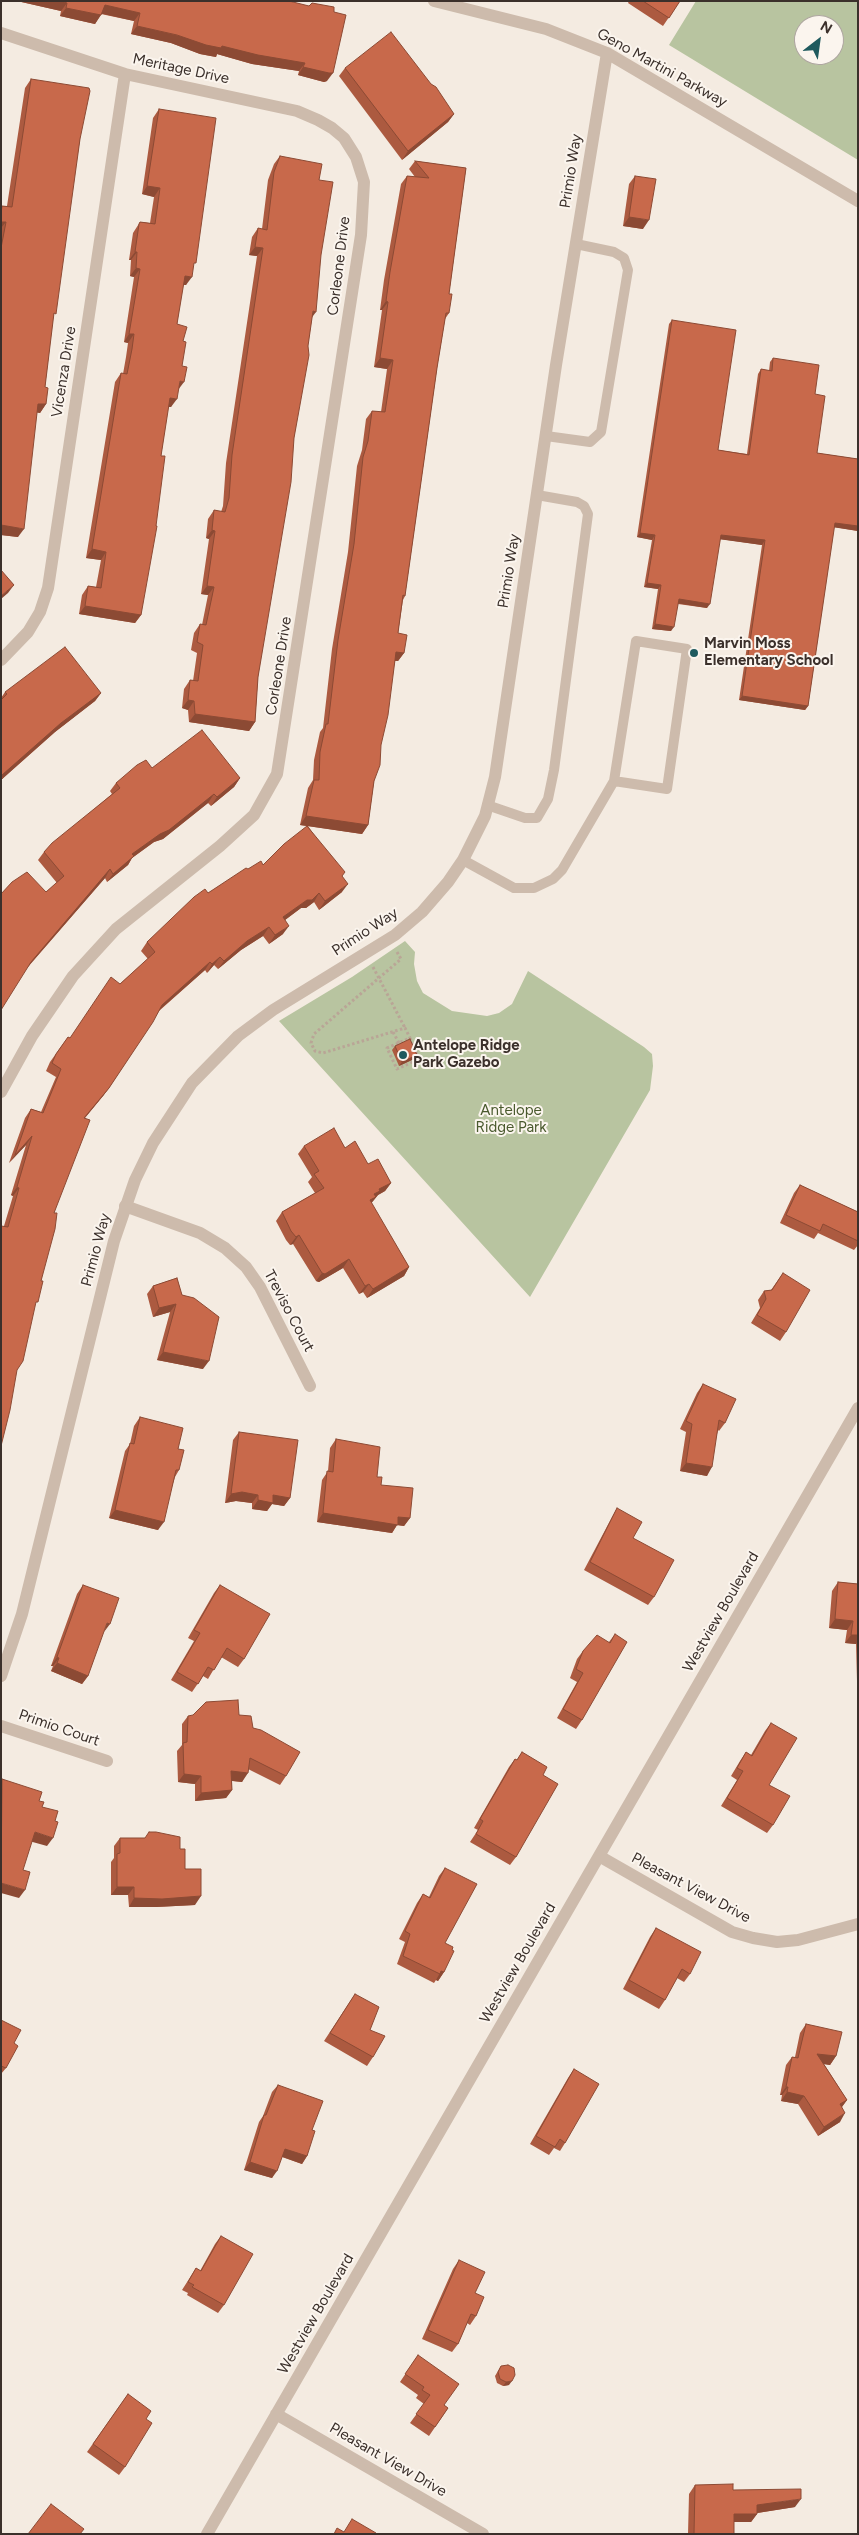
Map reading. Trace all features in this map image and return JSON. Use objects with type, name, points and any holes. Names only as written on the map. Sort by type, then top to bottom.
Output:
[{"type":"street","name":"Geno Martini Parkway","points":[[434,1],[546,29],[607,53],[858,201]]},
{"type":"street","name":"Meritage Drive","points":[[1,32],[125,74],[297,111],[332,128],[348,144]]},
{"type":"street","name":"Primio Way","points":[[1,1676],[22,1614],[125,1206],[142,1164],[166,1120],[209,1064],[238,1036],[267,1014],[388,939],[410,923],[431,902],[463,860],[481,824],[495,777],[546,436],[607,53]]},
{"type":"street","name":"Vicenza Drive","points":[[1,660],[28,632],[40,612],[48,588],[125,74]]},
{"type":"street","name":"Corleone Drive","points":[[1,1092],[32,1036],[73,976],[116,929],[220,846],[254,815],[277,774],[361,235],[364,182],[356,157],[348,144]]},
{"type":"street","name":"Treviso Court","points":[[125,1206],[200,1233],[236,1257],[260,1287],[310,1386]]},
{"type":"street","name":"Westview Boulevard","points":[[207,2534],[858,1408]]},
{"type":"street","name":"Primio Court","points":[[1,1726],[107,1761]]},
{"type":"street","name":"Pleasant View Drive","points":[[599,1856],[732,1932],[753,1938],[777,1942],[798,1940],[858,1924]]},
{"type":"street","name":"Pleasant View Drive","points":[[276,2414],[483,2534]]},
{"type":"lane","points":[[546,436],[590,442],[601,432],[628,270],[624,258],[614,252],[576,244]]},
{"type":"lane","points":[[487,806],[526,818],[537,818],[548,798],[554,770],[588,514],[584,506],[577,502],[537,495]]},
{"type":"lane","points":[[463,860],[514,888],[534,888],[544,884],[562,870],[614,781],[636,641],[687,649],[667,789],[614,781]]},
{"type":"path","points":[[388,939],[401,959],[314,1034],[311,1043],[315,1051],[323,1053],[405,1028]]},
{"type":"path","points":[[364,954],[380,977],[410,1038],[419,1059],[397,1070],[387,1048],[410,1038]]},
{"type":"path","points":[[393,1032],[399,1043]]},
{"type":"green space","points":[[696,1],[858,1],[858,160],[669,45]]},
{"type":"green space","name":"Antelope Ridge Park","points":[[405,941],[415,952],[414,964],[417,981],[423,993],[452,1011],[487,1016],[499,1013],[512,1004],[528,971],[652,1054],[653,1066],[650,1090],[530,1297],[279,1021],[352,977]]},
{"type":"building","points":[[61,1],[289,1],[309,6],[312,3],[334,7],[334,12],[346,15],[333,73],[329,73],[303,67],[305,63],[258,55],[222,46],[221,48],[206,45],[177,35],[137,26],[140,13],[105,5],[101,15],[66,8],[67,3]]},
{"type":"building","points":[[643,1],[680,1],[669,18]]},
{"type":"building","points":[[391,32],[431,84],[436,87],[454,114],[408,151],[345,68]]},
{"type":"building","points":[[31,79],[89,88],[90,91],[80,139],[56,314],[54,313],[45,387],[48,388],[46,404],[38,404],[24,529],[1,525],[1,248],[6,222],[1,222],[1,213],[2,206],[12,207]]},
{"type":"building","points":[[159,109],[216,118],[196,263],[194,263],[192,277],[185,276],[177,324],[187,327],[183,341],[186,342],[182,366],[187,367],[184,382],[180,381],[177,399],[170,398],[161,456],[165,456],[157,526],[141,615],[85,606],[88,586],[101,588],[106,552],[92,549],[121,373],[127,374],[132,349],[134,334],[129,334],[140,269],[136,268],[137,252],[135,252],[139,224],[140,222],[155,224],[160,188],[147,186]]},
{"type":"building","points":[[280,156],[322,164],[319,180],[333,182],[321,255],[316,312],[313,311],[308,346],[309,355],[294,438],[291,482],[258,677],[255,722],[195,714],[194,701],[188,700],[190,680],[198,681],[203,645],[197,642],[200,624],[206,625],[214,587],[207,586],[215,531],[212,530],[214,510],[225,512],[229,498],[232,455],[263,248],[255,247],[258,228],[267,230],[274,172]]},
{"type":"building","points":[[415,161],[466,168],[449,294],[452,294],[449,313],[446,313],[437,368],[405,596],[403,595],[398,633],[407,635],[404,653],[396,652],[388,715],[381,745],[380,765],[374,781],[368,825],[306,816],[314,780],[319,780],[320,752],[326,724],[328,724],[338,640],[354,544],[363,457],[368,441],[372,411],[385,412],[393,360],[380,358],[390,272],[407,176],[429,178]]},
{"type":"building","points":[[635,176],[656,179],[649,220],[629,217]]},
{"type":"building","points":[[672,320],[736,330],[718,450],[749,455],[761,369],[772,371],[773,358],[819,365],[815,394],[825,396],[817,453],[858,459],[858,526],[835,523],[808,706],[742,696],[765,540],[721,535],[710,604],[679,599],[674,627],[655,624],[661,585],[647,583],[655,535],[640,533]]},
{"type":"building","points":[[1,570],[14,585],[1,596]]},
{"type":"building","points":[[65,647],[101,693],[61,723],[2,775],[3,778],[1,779],[1,700],[7,694],[5,692]]},
{"type":"building","points":[[202,730],[240,778],[217,797],[214,794],[169,830],[160,834],[132,854],[134,856],[113,874],[110,869],[31,962],[1,1010],[1,894],[12,882],[27,872],[46,892],[64,876],[44,852],[52,843],[120,788],[116,783],[137,765],[146,760],[152,768]]},
{"type":"building","points":[[307,826],[345,872],[342,876],[348,884],[325,901],[319,893],[312,900],[307,900],[283,917],[289,926],[275,935],[269,927],[247,941],[224,961],[220,957],[212,964],[210,962],[162,1005],[153,1022],[109,1088],[84,1118],[90,1120],[54,1213],[57,1213],[55,1229],[23,1361],[17,1370],[1,1446],[1,1226],[8,1227],[19,1188],[17,1187],[32,1136],[15,1155],[31,1109],[43,1113],[61,1069],[52,1063],[56,1054],[68,1037],[70,1038],[111,977],[120,984],[155,952],[147,942],[194,897],[205,889],[208,893],[246,868],[248,869],[261,861],[263,865],[284,844]]},
{"type":"building","name":"Antelope Ridge Park Gazebo","points":[[410,1039],[417,1055],[402,1062],[395,1046]]},
{"type":"building","points":[[334,1128],[345,1148],[355,1141],[368,1164],[378,1159],[391,1183],[379,1189],[380,1191],[374,1194],[376,1197],[370,1200],[409,1267],[373,1289],[369,1284],[365,1286],[349,1259],[325,1274],[322,1273],[299,1235],[296,1237],[291,1231],[282,1212],[324,1188],[314,1174],[319,1171],[304,1146]]},
{"type":"building","points":[[800,1185],[858,1212],[858,1241],[823,1224],[820,1231],[786,1215]]},
{"type":"building","points":[[783,1273],[810,1290],[786,1332],[757,1315],[766,1299],[764,1291],[772,1290]]},
{"type":"building","points":[[177,1278],[182,1295],[194,1298],[219,1317],[209,1361],[163,1352],[176,1304],[159,1308],[153,1286]]},
{"type":"building","points":[[703,1384],[736,1399],[725,1423],[719,1420],[712,1467],[686,1463],[692,1424],[686,1421]]},
{"type":"building","points":[[140,1417],[183,1428],[178,1449],[184,1450],[179,1470],[176,1470],[164,1522],[115,1510],[130,1443],[134,1444]]},
{"type":"building","points":[[239,1432],[298,1440],[290,1498],[273,1495],[273,1503],[258,1500],[258,1495],[242,1492],[231,1494]]},
{"type":"building","points":[[336,1439],[380,1447],[377,1477],[382,1477],[381,1485],[413,1488],[410,1518],[398,1517],[398,1525],[323,1513],[327,1471],[333,1472]]},
{"type":"building","points":[[617,1508],[642,1522],[633,1538],[674,1560],[654,1597],[590,1562]]},
{"type":"building","points":[[838,1582],[858,1584],[858,1635],[851,1635],[853,1621],[835,1619]]},
{"type":"building","points":[[83,1585],[119,1598],[110,1624],[107,1623],[88,1676],[57,1663],[59,1658],[57,1657]]},
{"type":"building","points":[[220,1585],[270,1614],[244,1659],[227,1648],[214,1670],[208,1667],[198,1684],[177,1672],[200,1633],[194,1630]]},
{"type":"building","points":[[615,1634],[627,1642],[582,1720],[563,1709],[583,1673],[576,1669],[583,1651],[597,1635],[610,1643]]},
{"type":"building","points":[[238,1700],[239,1715],[251,1716],[253,1728],[261,1730],[300,1752],[286,1776],[250,1758],[248,1773],[231,1771],[232,1790],[201,1793],[201,1776],[184,1774],[183,1743],[187,1742],[188,1716],[193,1715],[206,1702]]},
{"type":"building","points":[[771,1723],[797,1738],[769,1785],[790,1796],[773,1825],[727,1798],[743,1771],[737,1768],[746,1752],[752,1756]]},
{"type":"building","points":[[522,1752],[547,1767],[543,1775],[558,1784],[516,1857],[476,1834],[483,1821],[480,1819],[515,1759],[517,1760]]},
{"type":"building","points":[[2,1779],[42,1792],[39,1801],[44,1802],[42,1807],[58,1811],[55,1821],[58,1822],[53,1838],[35,1832],[23,1870],[30,1872],[25,1890],[1,1883]]},
{"type":"building","points":[[149,1832],[180,1837],[180,1849],[185,1849],[185,1869],[201,1869],[201,1896],[162,1899],[134,1898],[134,1887],[117,1887],[117,1854],[120,1853],[120,1838],[145,1838]]},
{"type":"building","points":[[445,1868],[477,1884],[445,1943],[453,1947],[452,1950],[454,1951],[444,1972],[441,1971],[440,1974],[403,1956],[410,1934],[405,1931],[423,1894],[430,1898]]},
{"type":"building","points":[[656,1928],[701,1952],[690,1974],[682,1969],[665,2000],[629,1980]]},
{"type":"building","points":[[355,1994],[379,2007],[370,2030],[385,2036],[373,2057],[330,2033]]},
{"type":"building","points":[[1,2020],[21,2030],[14,2043],[18,2046],[6,2068],[1,2066]]},
{"type":"building","points":[[806,2024],[842,2032],[836,2056],[817,2054],[847,2100],[840,2104],[845,2113],[824,2127],[804,2096],[787,2092],[788,2087],[786,2087],[792,2057],[798,2058]]},
{"type":"building","points":[[574,2069],[599,2084],[565,2143],[560,2139],[555,2147],[536,2136]]},
{"type":"building","points":[[278,2085],[323,2101],[312,2130],[315,2131],[307,2156],[285,2149],[277,2171],[250,2162],[264,2115],[266,2115]]},
{"type":"building","points":[[221,2236],[253,2254],[224,2305],[192,2287],[194,2285],[188,2282],[196,2268],[201,2271]]},
{"type":"building","points":[[459,2260],[485,2272],[475,2293],[484,2297],[476,2316],[471,2314],[458,2344],[428,2330]]},
{"type":"building","points":[[418,2355],[459,2384],[444,2405],[448,2408],[435,2427],[416,2414],[430,2395],[422,2390],[424,2387],[405,2374]]},
{"type":"building","points":[[508,2365],[514,2368],[515,2375],[512,2381],[506,2382],[500,2379],[498,2372],[501,2366]]},
{"type":"building","points":[[128,2394],[151,2411],[146,2419],[152,2423],[125,2467],[93,2444]]},
{"type":"building","points":[[733,2484],[733,2490],[801,2489],[801,2499],[757,2505],[757,2514],[734,2514],[734,2534],[694,2534],[695,2485]]},
{"type":"building","points":[[51,2504],[84,2529],[80,2534],[28,2534]]},
{"type":"building","points":[[352,2519],[376,2533],[334,2534],[337,2528],[344,2532]]},
{"type":"place","name":"Marvin Moss Elementary School","points":[[694,653]]},
{"type":"place","name":"Antelope Ridge Park Gazebo","points":[[403,1055]]}]
